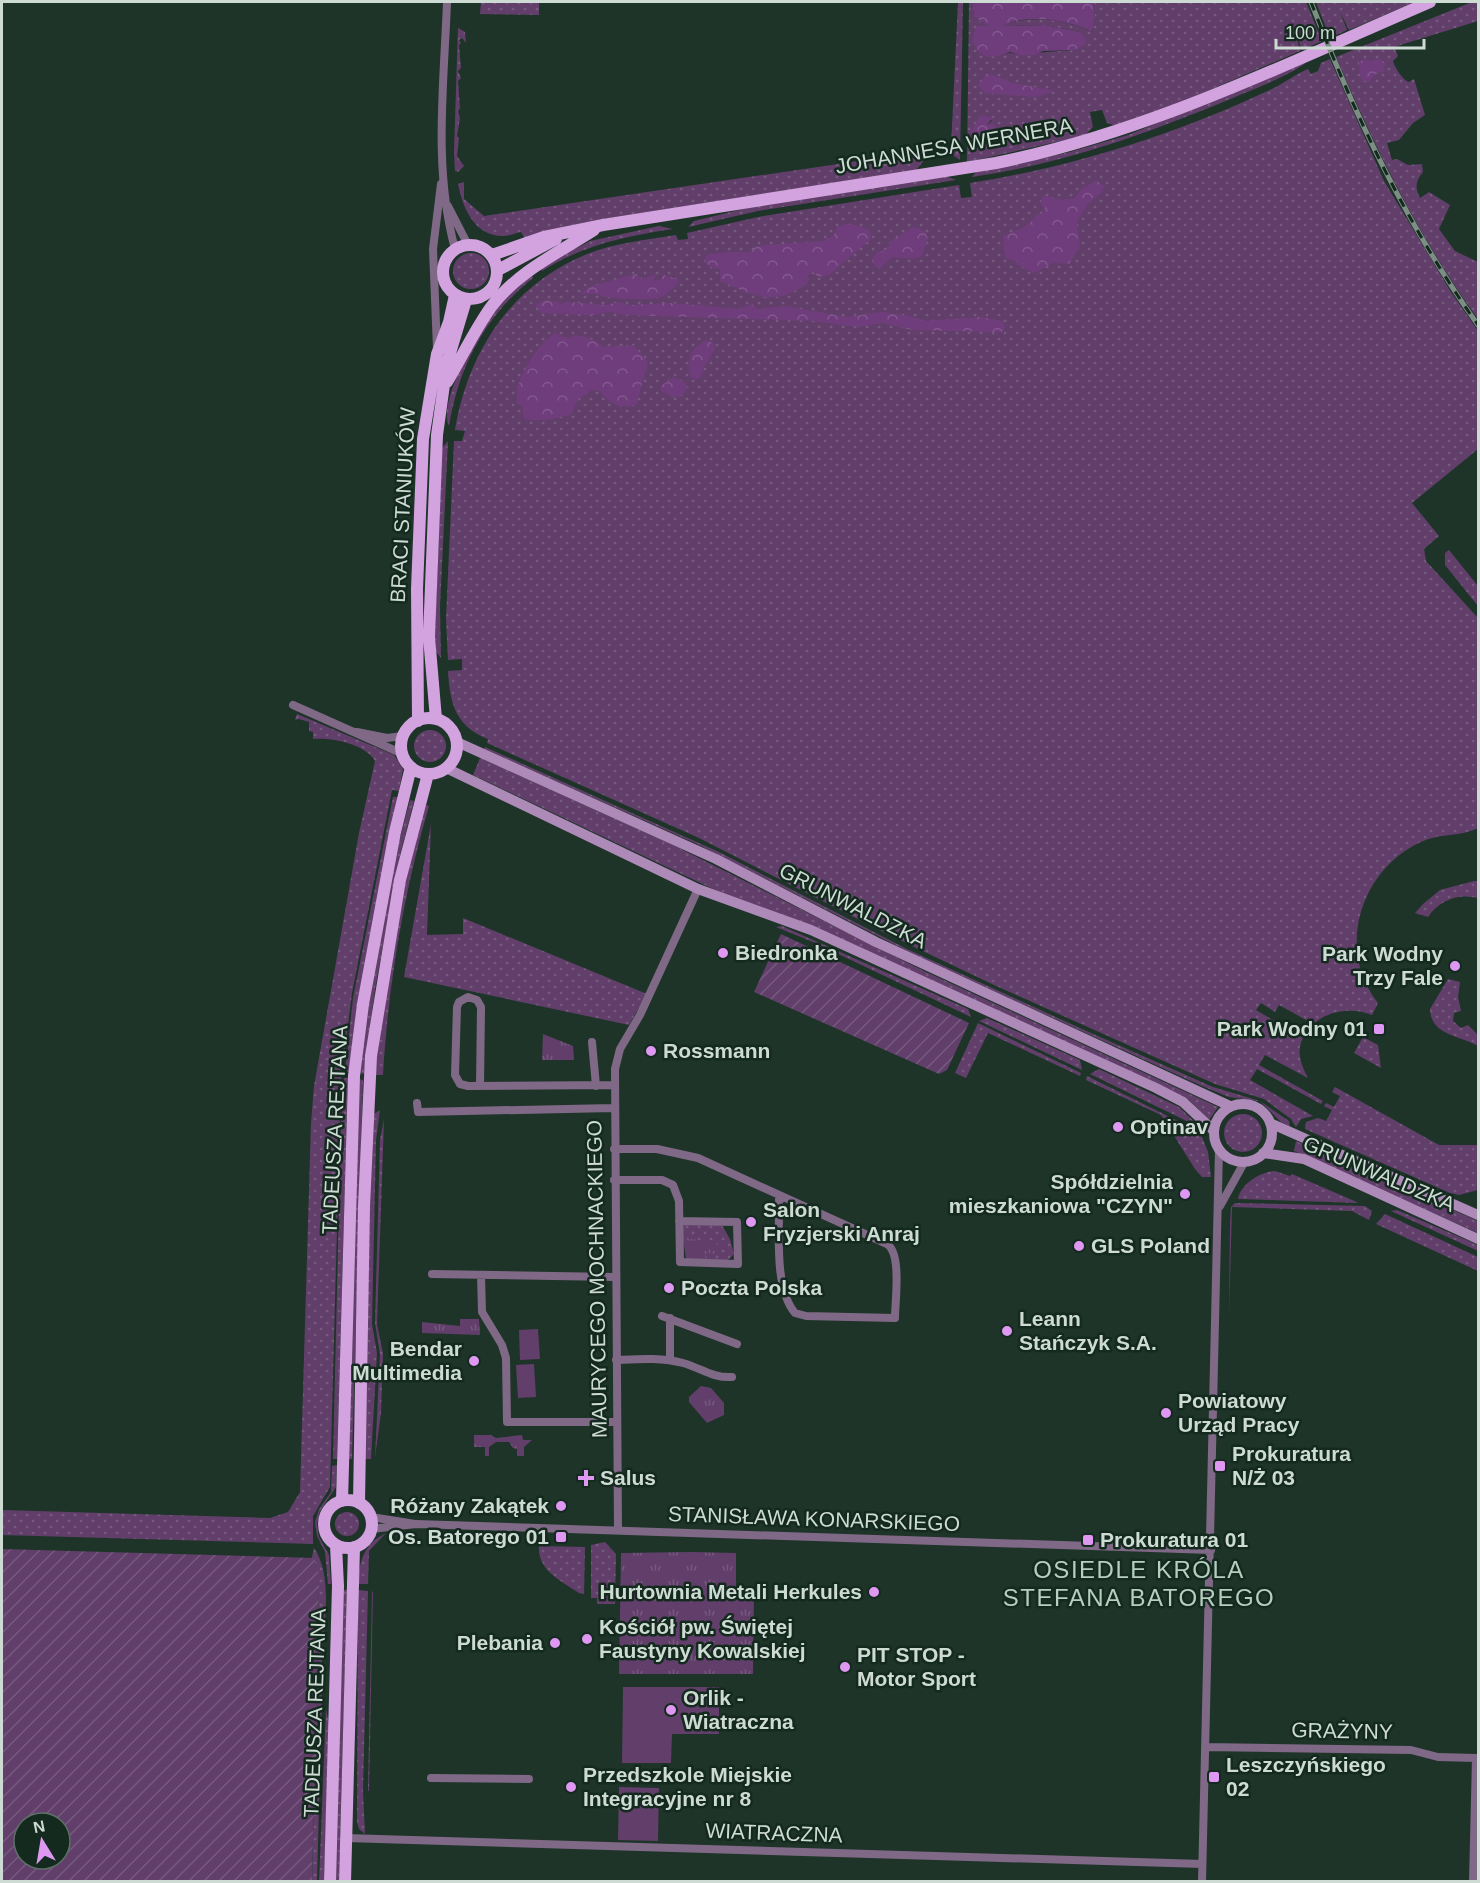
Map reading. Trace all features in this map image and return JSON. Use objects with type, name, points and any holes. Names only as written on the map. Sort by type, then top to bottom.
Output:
[{"type":"main road","name":"JOHANNESA WERNERA","points":[[492,255],[544,237],[603,225],[996,163],[1060,149],[1154,119],[1430,2]]},
{"type":"main road","points":[[446,384],[468,340],[493,304],[519,279],[545,260],[603,225]]},
{"type":"main road","name":"JOHANNESA WERNERA","points":[[498,270],[568,233]]},
{"type":"main road","points":[[468,245],[481,247],[492,255],[498,270],[494,286],[489,293],[474,300],[460,298],[444,281],[443,273],[448,256],[455,249],[468,245]]},
{"type":"main road","name":"BRACI STANIUKÓW","points":[[418,721],[417,600],[423,439],[437,354],[460,298]]},
{"type":"main road","name":"BRACI STANIUKÓW","points":[[436,719],[430,667],[429,615],[437,435],[460,298]]},
{"type":"main road","points":[[436,719],[450,728],[457,742],[453,761],[446,768],[428,774],[411,767],[403,754],[403,736],[418,721],[436,719]]},
{"type":"main road","name":"TADEUSZA REJTANA","points":[[342,1501],[354,1076],[395,832],[411,767]]},
{"type":"main road","name":"TADEUSZA REJTANA","points":[[359,1503],[364,1206],[370,1066],[400,880],[428,774]]},
{"type":"main road","points":[[342,1501],[359,1503],[371,1523],[362,1543],[354,1547],[336,1545],[325,1530],[324,1521],[333,1505],[342,1501]]},
{"type":"main road","name":"TADEUSZA REJTANA","points":[[330,1881],[338,1586],[336,1545]]},
{"type":"main road","name":"TADEUSZA REJTANA","points":[[345,1881],[354,1547]]},
{"type":"street","points":[[437,354],[433,249],[442,177],[440,126],[447,2]]},
{"type":"street","points":[[442,177],[448,206],[447,221],[455,249]]},
{"type":"street","points":[[448,206],[456,217],[468,245]]},
{"type":"street","points":[[292,705],[403,754]]},
{"type":"street","points":[[345,730],[387,738],[403,736]]},
{"type":"street","name":"GRUNWALDZKA","points":[[457,742],[716,859],[876,942],[1230,1106]]},
{"type":"street","name":"GRUNWALDZKA","points":[[446,768],[698,888],[811,930],[1156,1088],[1182,1102],[1214,1131]]},
{"type":"street","name":"MAURYCEGO MOCHNACKIEGO","points":[[618,1530],[614,1085],[620,1049],[640,1015],[698,888]]},
{"type":"street","points":[[480,1086],[481,1007],[477,1000],[468,997],[459,1002],[457,1007],[455,1075],[460,1084],[480,1086],[614,1085]]},
{"type":"street","points":[[592,1042],[596,1086]]},
{"type":"street","points":[[417,1103],[418,1112],[613,1104]]},
{"type":"street","points":[[1202,1881],[1219,1149],[1214,1131],[1216,1121],[1230,1106],[1242,1104],[1254,1106],[1270,1123],[1272,1134],[1263,1153],[1245,1161],[1235,1160],[1219,1149]]},
{"type":"street","name":"GRUNWALDZKA","points":[[1270,1123],[1479,1215]]},
{"type":"street","points":[[614,1149],[657,1149],[687,1154],[779,1195],[892,1248],[896,1259],[895,1318],[806,1316],[795,1313],[788,1302],[782,1282],[779,1195]]},
{"type":"street","name":"GRUNWALDZKA","points":[[1263,1153],[1304,1159],[1479,1239]]},
{"type":"street","points":[[1218,1210],[1245,1161]]},
{"type":"street","points":[[614,1180],[669,1182],[678,1195],[680,1262],[738,1264],[737,1222],[679,1221]]},
{"type":"street","points":[[432,1274],[615,1277]]},
{"type":"street","points":[[482,1275],[482,1312],[502,1345],[507,1358],[507,1422],[616,1422]]},
{"type":"street","points":[[670,1360],[666,1317],[737,1344]]},
{"type":"street","points":[[616,1359],[670,1360],[686,1364],[712,1376],[732,1377]]},
{"type":"street","name":"STANISŁAWA KONARSKIEGO","points":[[371,1523],[1211,1550]]},
{"type":"street","name":"STANISŁAWA KONARSKIEGO","points":[[371,1523],[417,1524]]},
{"type":"street","name":"GRAŻYNY","points":[[1205,1747],[1411,1750],[1438,1757],[1476,1758],[1477,1811]]},
{"type":"street","points":[[431,1778],[529,1779]]},
{"type":"street","points":[[1473,1881],[1477,1811]]},
{"type":"street","name":"WIATRACZNA","points":[[346,1838],[1202,1864]]},
{"type":"green space","points":[[481,2],[539,2],[539,15],[480,14]]},
{"type":"green space","points":[[958,2],[963,2],[960,160],[944,149],[951,147]]},
{"type":"green space","points":[[969,2],[972,2],[974,17],[991,27],[1004,54],[1023,55],[1076,50],[1082,45],[1080,32],[1045,25],[1002,26],[1035,19],[1059,21],[1092,32],[1095,18],[1093,2],[1306,2],[1322,41],[1302,50],[1296,34],[1300,51],[1175,105],[1116,126],[1107,123],[1102,110],[1090,112],[1093,127],[1084,136],[967,162]],"holes":[[[985,118],[992,120],[987,125],[988,127],[994,124],[1001,134],[994,142],[975,143]]]},
{"type":"green space","points":[[972,2],[1093,2],[1095,18],[1092,32],[1060,21],[1036,19],[1013,22],[1003,26],[1045,25],[1080,32],[1087,42],[1076,50],[1043,51],[1035,55],[1019,55],[1010,52],[988,57],[976,48],[972,41],[976,26],[989,26],[974,17]]},
{"type":"green space","points":[[1316,2],[1415,2],[1349,30],[1340,12],[1347,30],[1330,38]]},
{"type":"green space","points":[[1472,2],[1478,2],[1478,21],[1394,47],[1398,56],[1393,61],[1394,64],[1407,81],[1414,79],[1425,115],[1413,123],[1399,140],[1387,143],[1392,160],[1397,159],[1408,165],[1422,164],[1423,172],[1418,178],[1417,185],[1420,198],[1429,192],[1450,205],[1439,229],[1455,251],[1478,262],[1478,319],[1436,257],[1417,224],[1366,125],[1336,57]]},
{"type":"green space","points":[[458,28],[465,32],[466,43],[462,38],[459,40],[461,68],[458,71],[461,78],[458,81],[460,118],[457,156],[464,166],[458,172],[455,171],[454,152]]},
{"type":"green space","points":[[1330,59],[1384,181],[1451,292],[1478,331],[1478,449],[1412,503],[1439,536],[1424,549],[1426,561],[1478,618],[1478,828],[1464,833],[1428,839],[1400,854],[1383,871],[1370,891],[1361,912],[1357,935],[1358,959],[1365,982],[1378,1003],[1372,1015],[1355,1011],[1337,1012],[1321,1018],[1308,1030],[1305,1028],[1308,1021],[1279,1005],[1275,1012],[1261,1003],[1256,1010],[1303,1038],[1300,1058],[1308,1078],[1265,1055],[1259,1065],[1323,1101],[1321,1104],[1257,1069],[1250,1080],[1313,1116],[1301,1119],[1296,1127],[1291,1119],[1264,1099],[1215,1084],[994,985],[887,934],[699,838],[487,743],[488,739],[477,734],[461,720],[450,693],[448,671],[462,670],[462,659],[448,660],[446,619],[454,441],[462,441],[465,431],[455,430],[461,401],[482,348],[497,324],[536,284],[560,267],[587,254],[620,244],[676,235],[678,240],[688,239],[687,233],[758,217],[959,185],[961,198],[972,197],[970,183],[1088,157],[1165,133],[1239,104],[1308,69],[1311,74],[1318,71],[1321,63]]},
{"type":"green space","points":[[1365,59],[1370,61],[1380,59],[1385,63],[1384,71],[1376,74],[1369,82],[1361,80],[1359,62]]},
{"type":"green space","points":[[1306,62],[1288,74],[1261,86],[1112,144],[1043,163],[972,177],[976,172],[1070,152],[1128,135]]},
{"type":"green space","points":[[988,73],[1013,83],[1055,91],[1035,97],[985,93],[978,85]]},
{"type":"green space","points":[[980,116],[993,117],[987,125],[994,124],[1003,137],[994,142],[975,143],[970,133]]},
{"type":"green space","points":[[933,150],[916,170],[603,219],[568,226],[526,240],[521,232],[506,236],[493,235],[477,226],[467,211],[458,184],[464,182],[464,199],[484,216]]},
{"type":"green space","points":[[945,176],[956,180],[758,211],[688,227],[694,221],[751,207]]},
{"type":"green space","points":[[1097,181],[1105,186],[1100,194],[1088,203],[1077,222],[1080,246],[1069,264],[1053,263],[1034,273],[1018,265],[1016,260],[1005,259],[1003,236],[1026,226],[1036,215],[1041,214],[1045,207],[1040,204],[1043,195],[1063,200],[1075,198],[1082,188]]},
{"type":"green space","points":[[846,224],[862,226],[871,233],[870,240],[829,275],[818,277],[813,272],[808,275],[808,283],[784,295],[764,297],[754,295],[720,281],[720,269],[710,267],[704,260],[708,254],[749,253],[757,246],[823,241],[833,236],[837,227]]},
{"type":"green space","points":[[659,226],[673,229],[605,243],[573,254],[542,271],[540,267],[590,241]]},
{"type":"green space","points":[[914,227],[925,231],[928,239],[922,256],[913,259],[892,257],[880,268],[875,266],[872,258],[878,252],[886,250],[892,240]]},
{"type":"green space","points":[[471,253],[484,258],[489,271],[484,284],[471,289],[458,284],[453,271],[458,258]]},
{"type":"green space","points":[[532,273],[533,278],[501,309],[477,344],[460,383],[449,426],[447,415],[449,400],[463,364],[481,328],[498,304]]},
{"type":"green space","points":[[636,274],[643,279],[656,274],[654,280],[659,281],[664,275],[679,280],[670,291],[658,298],[610,298],[598,294],[581,294],[588,287]]},
{"type":"green space","points":[[547,300],[562,304],[566,302],[606,305],[619,302],[630,305],[671,303],[739,309],[752,304],[757,309],[784,306],[847,317],[881,312],[909,316],[923,321],[981,317],[1003,321],[1005,328],[1002,332],[913,330],[882,323],[859,327],[813,321],[628,315],[610,312],[593,315],[541,313],[535,305]]},
{"type":"green space","points":[[555,333],[567,338],[576,335],[588,337],[604,347],[633,345],[648,362],[636,405],[616,404],[600,391],[592,390],[579,398],[571,414],[554,419],[528,420],[524,418],[522,406],[517,404],[522,375],[540,346]]},
{"type":"green space","points":[[706,340],[713,343],[715,349],[701,377],[695,380],[690,375],[691,354]]},
{"type":"green space","points":[[673,378],[683,381],[688,386],[682,396],[673,397],[661,391],[662,385]]},
{"type":"green space","points":[[448,441],[440,607],[441,658],[436,652],[435,635],[442,448]]},
{"type":"green space","points":[[1449,550],[1478,586],[1478,606],[1445,565],[1445,553]]},
{"type":"green space","points":[[297,714],[394,755],[403,769],[399,791],[392,790],[352,993],[341,1080],[330,1487],[313,1516],[313,1544],[2,1535],[2,1510],[270,1518],[288,1512],[300,1492],[314,1086],[359,833],[375,761],[364,750],[356,746],[329,739],[313,739],[313,732],[309,731],[309,722],[295,720]]},
{"type":"green space","points":[[430,730],[442,734],[446,746],[442,758],[430,762],[418,758],[414,746],[418,734]]},
{"type":"green space","points":[[485,747],[719,852],[907,949],[1082,1029],[1213,1087],[1260,1101],[1229,1097],[1202,1086],[917,956],[697,844],[484,749]]},
{"type":"green space","points":[[480,758],[673,845],[922,970],[1218,1107],[1209,1120],[1189,1100],[711,888],[473,775]]},
{"type":"green space","points":[[393,797],[398,797],[357,1005],[349,1072],[345,1072],[353,998]]},
{"type":"green space","points":[[410,800],[414,801],[401,851],[375,989],[364,1074],[359,1073],[374,970],[393,867]]},
{"type":"green space","points":[[424,804],[429,806],[412,871],[398,939],[383,1075],[374,1075],[395,939]]},
{"type":"green space","points":[[431,824],[427,935],[463,934],[463,918],[647,994],[629,1025],[404,977]]},
{"type":"green space","points":[[1478,881],[1478,898],[1464,896],[1450,899],[1438,906],[1428,917],[1415,913],[1440,890]]},
{"type":"green space","points":[[782,926],[968,1009],[971,1017],[813,942],[776,927]]},
{"type":"green space","points":[[781,934],[969,1023],[947,1070],[939,1074],[754,992]]},
{"type":"green space","points":[[1448,979],[1460,982],[1458,997],[1461,1011],[1454,1013],[1453,1021],[1461,1028],[1468,1025],[1478,1035],[1478,1046],[1448,1034],[1435,1025],[1430,1009]]},
{"type":"green space","points":[[987,1018],[1080,1060],[1082,1070],[979,1021]]},
{"type":"green space","points":[[978,1023],[1081,1073],[1080,1076],[988,1033],[966,1078],[955,1073]]},
{"type":"green space","points":[[543,1034],[573,1046],[574,1060],[542,1060]]},
{"type":"green space","points":[[1363,1037],[1378,1045],[1381,1068],[1354,1053]]},
{"type":"green space","points":[[1099,1069],[1179,1107],[1201,1128],[1090,1074]]},
{"type":"green space","points":[[1087,1076],[1200,1132],[1208,1152],[1211,1177],[1202,1177],[1195,1169],[1161,1115],[1086,1080]]},
{"type":"green space","points":[[344,1078],[348,1078],[337,1459],[333,1459],[341,1119]]},
{"type":"green space","points":[[359,1079],[363,1080],[352,1459],[348,1459]]},
{"type":"green space","points":[[1335,1087],[1439,1145],[1478,1145],[1478,1190],[1459,1195],[1450,1193],[1305,1129],[1306,1122],[1318,1118],[1326,1121],[1332,1110],[1324,1106],[1326,1103],[1334,1107],[1340,1096],[1332,1092]]},
{"type":"green space","points":[[1260,1101],[1289,1121],[1290,1127],[1281,1122]]},
{"type":"green space","points":[[380,1110],[376,1140],[372,1324],[377,1353],[371,1459],[364,1459],[371,1120]]},
{"type":"green space","points":[[1243,1114],[1256,1120],[1262,1133],[1256,1146],[1243,1152],[1230,1146],[1224,1133],[1230,1120]]},
{"type":"green space","points":[[384,1119],[377,1324],[383,1354],[381,1413],[375,1457],[380,1354],[375,1323],[380,1140]]},
{"type":"green space","points":[[1296,1141],[1478,1221],[1478,1233],[1294,1151]]},
{"type":"green space","points":[[1275,1171],[1290,1176],[1292,1174],[1359,1203],[1238,1199],[1243,1188],[1252,1180]]},
{"type":"green space","points":[[1235,1203],[1365,1206],[1372,1211],[1369,1220],[1352,1211],[1232,1207],[1229,1316],[1230,1222],[1231,1207]]},
{"type":"green space","points":[[1397,1210],[1478,1245],[1478,1251],[1391,1211]]},
{"type":"green space","points":[[1385,1214],[1478,1257],[1478,1271],[1376,1224]]},
{"type":"green space","points":[[687,1223],[722,1225],[730,1239],[734,1254],[727,1261],[705,1261],[703,1244],[683,1238],[683,1226]]},
{"type":"green space","points":[[683,1238],[721,1245],[721,1254],[706,1253],[705,1261],[686,1259]]},
{"type":"green space","points":[[460,1319],[479,1319],[480,1335],[422,1333],[422,1322],[460,1326]]},
{"type":"green space","points":[[538,1329],[540,1359],[520,1360],[519,1330]]},
{"type":"green space","points":[[534,1364],[536,1397],[518,1398],[516,1365]]},
{"type":"green space","points":[[701,1386],[711,1388],[724,1403],[724,1415],[707,1423],[689,1402],[689,1397]]},
{"type":"green space","points":[[474,1435],[491,1435],[496,1438],[522,1435],[523,1440],[532,1440],[524,1447],[524,1456],[517,1456],[517,1449],[513,1448],[509,1442],[496,1442],[489,1447],[489,1456],[485,1456],[485,1447],[474,1447]]},
{"type":"green space","points":[[337,1465],[336,1487],[320,1511],[317,1524],[319,1537],[329,1555],[331,1584],[328,1584],[325,1552],[317,1536],[315,1522],[319,1509],[331,1492],[332,1466]]},
{"type":"green space","points":[[347,1512],[356,1515],[359,1524],[356,1533],[347,1536],[338,1533],[335,1524],[338,1515]]},
{"type":"green space","points":[[386,1533],[369,1551],[368,1584],[358,1584],[364,1554],[372,1542]]},
{"type":"green space","points":[[605,1542],[616,1554],[615,1604],[597,1604],[597,1598],[591,1598],[591,1545]]},
{"type":"green space","points":[[539,1546],[585,1547],[584,1594],[565,1584],[546,1568],[539,1554]]},
{"type":"green space","points":[[314,1548],[324,1573],[326,1603],[322,1661],[319,1672],[322,1696],[317,1881],[312,1882],[319,1589],[312,1557]]},
{"type":"green space","points":[[2,1549],[314,1558],[319,1575],[319,1589],[312,1881],[2,1881]]},
{"type":"green space","points":[[621,1553],[736,1553],[736,1590],[754,1591],[753,1674],[619,1674]]},
{"type":"green space","points":[[343,1590],[347,1590],[339,1881],[335,1882]]},
{"type":"green space","points":[[358,1590],[368,1591],[363,1791],[365,1834],[359,1829],[357,1822]]},
{"type":"green space","points":[[372,1592],[369,1791],[368,1791]]},
{"type":"green space","name":"Orlik - Wiatraczna","points":[[623,1687],[719,1687],[719,1734],[672,1734],[671,1763],[622,1763]]},
{"type":"green space","points":[[326,1709],[329,1724],[324,1881],[319,1882]]},
{"type":"green space","points":[[619,1787],[659,1788],[658,1841],[618,1840]]},
{"type":"railway","points":[[1311,2],[1364,128],[1384,168],[1428,248],[1478,325]]},
{"type":"place","name":"Biedronka","points":[[723,953]]},
{"type":"place","name":"Park Wodny Trzy Fale","points":[[1455,966]]},
{"type":"place","name":"Park Wodny 01","points":[[1379,1029]]},
{"type":"place","name":"Rossmann","points":[[651,1051]]},
{"type":"place","name":"Optinav","points":[[1118,1127]]},
{"type":"place","name":"Spółdzielnia mieszkaniowa \"CZYN\"","points":[[1185,1194]]},
{"type":"place","name":"Salon Fryzjerski Anraj","points":[[751,1222]]},
{"type":"place","name":"GLS Poland","points":[[1079,1246]]},
{"type":"place","name":"Poczta Polska","points":[[669,1288]]},
{"type":"place","name":"Leann Stańczyk S.A.","points":[[1007,1331]]},
{"type":"place","name":"Bendar Multimedia","points":[[474,1361]]},
{"type":"place","name":"Powiatowy Urząd Pracy","points":[[1166,1413]]},
{"type":"place","name":"Prokuratura N/Ż 03","points":[[1220,1466]]},
{"type":"place","name":"Salus","points":[[586,1478]]},
{"type":"place","name":"Różany Zakątek","points":[[561,1506]]},
{"type":"place","name":"Os. Batorego 01","points":[[561,1537]]},
{"type":"place","name":"Prokuratura 01","points":[[1088,1540]]},
{"type":"place","name":"Hurtownia Metali Herkules","points":[[874,1592]]},
{"type":"place","name":"Kościół pw. Świętej Faustyny Kowalskiej","points":[[587,1639]]},
{"type":"place","name":"Plebania","points":[[555,1643]]},
{"type":"place","name":"PIT STOP - Motor Sport","points":[[845,1667]]},
{"type":"place","name":"Orlik - Wiatraczna","points":[[671,1710]]},
{"type":"place","name":"Leszczyńskiego 02","points":[[1214,1777]]},
{"type":"place","name":"Przedszkole Miejskie Integracyjne nr 8","points":[[571,1787]]},
{"type":"district","name":"OSIEDLE KRÓLA STEFANA BATOREGO","points":[[1139,1584]]}]
